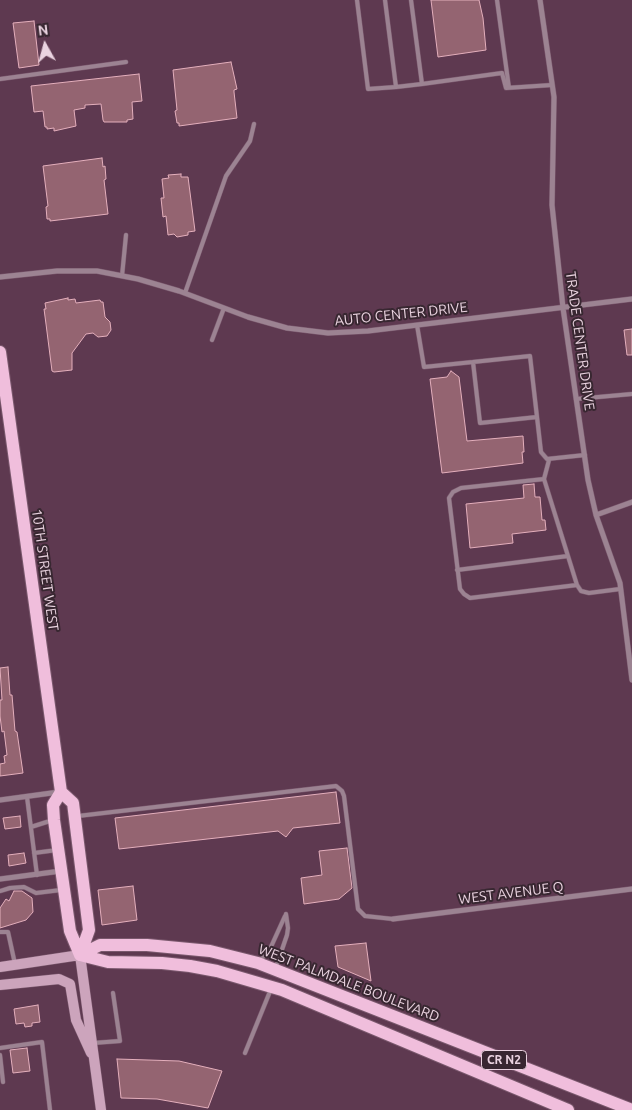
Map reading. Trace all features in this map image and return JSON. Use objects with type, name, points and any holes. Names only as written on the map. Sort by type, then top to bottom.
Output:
[{"type":"main road","name":"10TH STREET WEST","points":[[0,352],[61,792],[53,805],[54,820],[70,931],[80,955]]},
{"type":"main road","name":"10TH STREET WEST","points":[[61,792],[73,803],[89,930],[80,955]]},
{"type":"main road","name":"WEST PALMDALE BOULEVARD","points":[[80,955],[100,945],[147,944],[210,951],[258,963],[631,1108]]},
{"type":"main road","name":"CR N2","points":[[0,967],[80,955],[108,962],[162,962],[217,971],[272,987],[568,1110]]},
{"type":"main road","points":[[80,955],[101,1110]]},
{"type":"main road","points":[[272,987],[276,969]]},
{"type":"main road","points":[[0,985],[59,979],[70,984],[76,1020],[95,1064]]},
{"type":"street","name":"TRADE CENTER DRIVE","points":[[540,0],[554,97],[552,205],[563,308],[596,515],[620,583],[632,680]]},
{"type":"street","name":"AUTO CENTER DRIVE","points":[[0,276],[57,271],[97,271],[185,293],[248,317],[288,328],[328,333],[368,331],[632,299]]},
{"type":"street","points":[[596,515],[632,502]]},
{"type":"street","points":[[0,800],[61,792]]},
{"type":"street","points":[[0,879],[62,871]]},
{"type":"street","name":"WEST AVENUE Q","points":[[393,919],[632,889]]},
{"type":"lane","points":[[357,0],[368,90],[502,73],[506,88],[552,85]]},
{"type":"lane","points":[[385,0],[396,87]]},
{"type":"lane","points":[[411,0],[422,84]]},
{"type":"lane","points":[[497,0],[509,88]]},
{"type":"lane","points":[[0,79],[126,62]]},
{"type":"lane","points":[[185,293],[226,176],[250,141],[254,124]]},
{"type":"lane","points":[[122,276],[126,235]]},
{"type":"lane","points":[[212,340],[224,308]]},
{"type":"lane","points":[[417,325],[424,367],[530,356],[541,452],[549,460]]},
{"type":"lane","points":[[473,362],[480,424],[537,416]]},
{"type":"lane","points":[[576,399],[632,394]]},
{"type":"lane","points":[[549,460],[585,455]]},
{"type":"lane","points":[[549,460],[544,479],[577,585],[581,591],[589,593],[620,589]]},
{"type":"lane","points":[[544,479],[461,488],[453,492],[449,498],[460,589],[470,598],[577,585]]},
{"type":"lane","points":[[458,570],[568,556]]},
{"type":"lane","points":[[75,816],[336,786],[342,791],[344,796],[358,909],[364,916],[393,919]]},
{"type":"lane","points":[[27,797],[37,875]]},
{"type":"lane","points":[[31,827],[54,820]]},
{"type":"lane","points":[[34,853],[58,850]]},
{"type":"lane","points":[[0,891],[24,886],[36,893],[64,889]]},
{"type":"lane","points":[[258,963],[270,949],[286,914],[287,935],[276,969]]},
{"type":"lane","points":[[0,932],[8,932],[15,965]]},
{"type":"lane","points":[[245,1052],[272,987]]},
{"type":"lane","points":[[92,1043],[120,1041],[113,993]]},
{"type":"lane","points":[[0,1048],[42,1042],[50,1110]]},
{"type":"lane","points":[[0,1056],[3,1082]]},
{"type":"building","points":[[431,0],[479,0],[486,50],[438,57]]},
{"type":"building","points":[[34,21],[39,65],[19,68],[13,23]]},
{"type":"building","points":[[231,62],[237,89],[234,92],[237,118],[179,126],[175,111],[177,110],[173,70]]},
{"type":"building","points":[[139,74],[142,101],[132,102],[133,119],[127,120],[127,122],[104,122],[101,104],[85,105],[85,108],[74,110],[76,126],[54,131],[54,128],[47,129],[45,127],[43,111],[34,112],[31,86]]},
{"type":"building","points":[[102,158],[103,167],[105,166],[106,179],[104,180],[108,214],[50,221],[50,219],[47,219],[46,207],[48,206],[43,166]]},
{"type":"building","points":[[181,174],[181,177],[188,177],[195,231],[188,232],[188,235],[177,237],[174,234],[168,235],[166,216],[163,217],[162,179],[169,178],[168,175]]},
{"type":"building","points":[[68,298],[68,300],[75,299],[76,303],[100,300],[103,302],[105,317],[110,322],[111,330],[107,336],[98,337],[93,333],[86,334],[72,353],[72,370],[54,372],[52,371],[44,309],[46,309],[45,303]]},
{"type":"building","points":[[632,329],[632,355],[627,355],[624,330]]},
{"type":"building","points":[[451,371],[459,377],[467,441],[523,436],[523,463],[442,473],[430,379],[447,377]]},
{"type":"building","points":[[534,484],[535,497],[540,497],[542,520],[545,520],[546,530],[512,534],[513,543],[470,548],[466,504],[524,498],[523,485]]},
{"type":"building","points":[[8,667],[15,731],[17,732],[23,773],[0,776],[0,764],[5,763],[4,756],[7,755],[0,716],[0,700],[2,700],[0,668]]},
{"type":"building","points":[[336,792],[340,823],[293,828],[286,837],[278,831],[119,849],[115,818]]},
{"type":"building","points":[[20,816],[21,827],[5,829],[3,818]]},
{"type":"building","points":[[347,848],[352,888],[339,899],[304,904],[301,878],[322,875],[319,851]]},
{"type":"building","points":[[24,853],[26,863],[9,866],[8,855]]},
{"type":"building","points":[[133,886],[137,920],[102,925],[98,890]]},
{"type":"building","points":[[14,891],[22,891],[32,898],[33,912],[26,920],[0,928],[0,908],[6,899],[9,901]]},
{"type":"building","points":[[366,943],[371,981],[338,967],[335,946]]},
{"type":"building","points":[[38,1005],[40,1022],[32,1023],[32,1026],[25,1027],[24,1023],[16,1024],[14,1009]]},
{"type":"building","points":[[27,1048],[30,1071],[13,1073],[10,1050]]},
{"type":"building","points":[[117,1059],[179,1061],[222,1071],[208,1108],[157,1099],[121,1098]]}]
